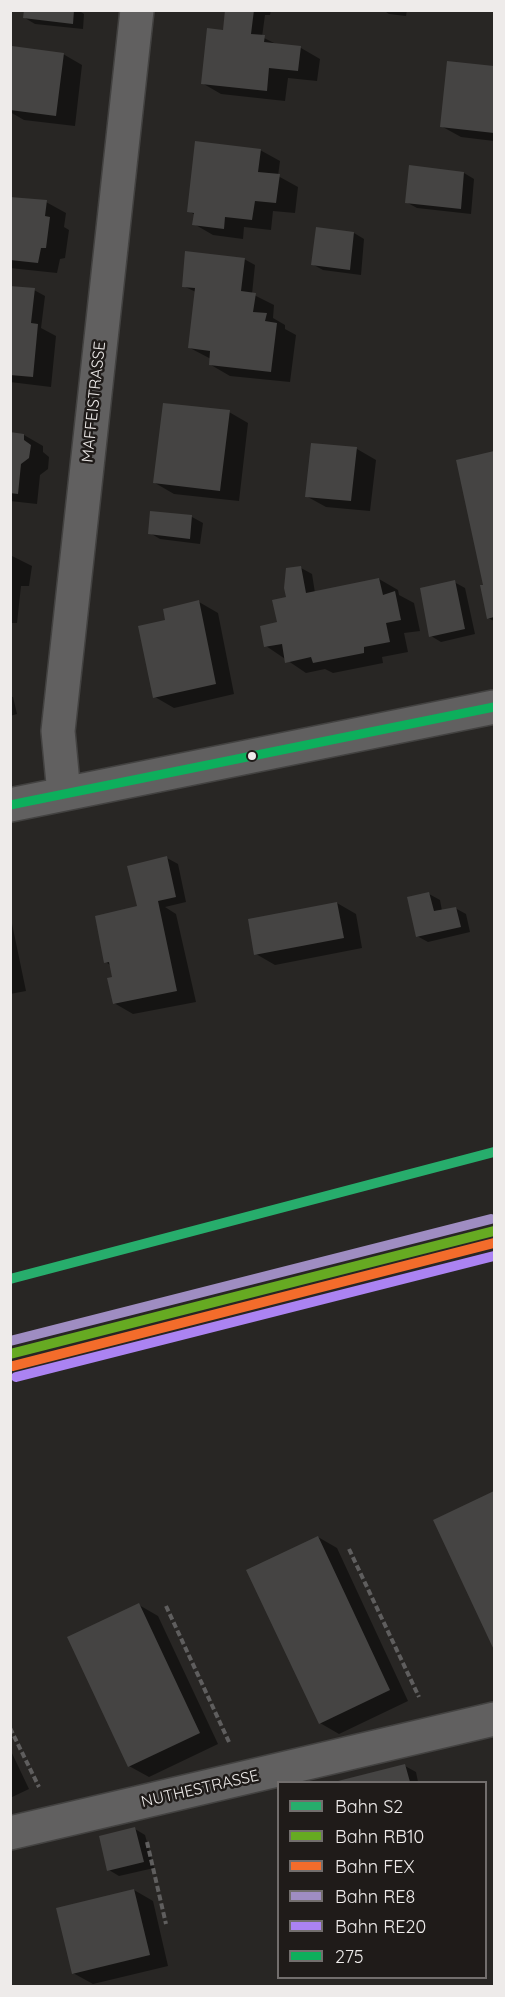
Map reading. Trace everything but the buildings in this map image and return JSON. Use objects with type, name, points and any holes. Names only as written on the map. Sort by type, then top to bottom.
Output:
[{"type":"street","name":"MAFFEISTRASSE","points":[[64,794],[58,731],[137,10]]},
{"type":"street","points":[[10,805],[495,707]]},
{"type":"street","name":"NUTHESTRASSE","points":[[10,1833],[495,1719]]},
{"type":"path","points":[[349,1549],[436,1733]]},
{"type":"path","points":[[166,1606],[246,1778]]},
{"type":"path","points":[[10,1728],[56,1823]]},
{"type":"path","points":[[138,1803],[166,1924]]},
{"type":"rail line","name":"S2","points":[[10,1279],[494,1152]]},
{"type":"rail line","name":"RE8","points":[[10,1341],[491,1219]]},
{"type":"rail line","name":"RB10","points":[[10,1354],[494,1231]]},
{"type":"rail line","name":"FEX","points":[[13,1366],[494,1243]]},
{"type":"rail line","name":"RE20","points":[[16,1377],[494,1256]]},
{"type":"transit line","name":"275","points":[[10,805],[494,707]]}]
